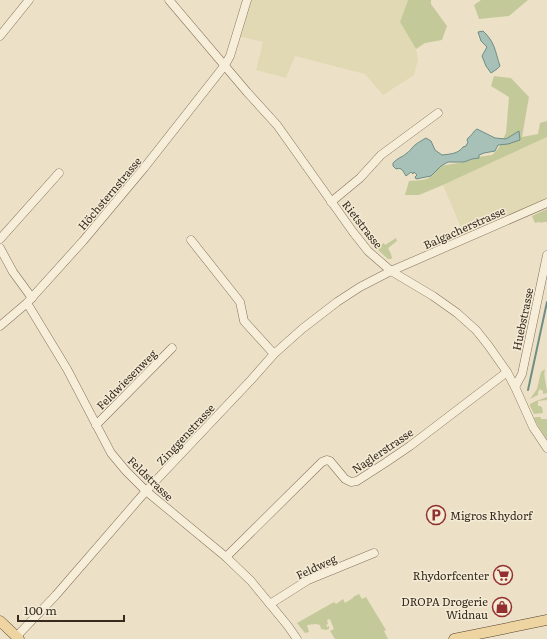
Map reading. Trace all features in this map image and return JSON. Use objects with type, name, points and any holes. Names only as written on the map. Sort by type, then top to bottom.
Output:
[{"type":"main road","points":[[454,639],[547,620]]},
{"type":"main road","points":[[0,621],[18,638]]},
{"type":"street","points":[[0,36],[29,0]]},
{"type":"street","name":"Rietstrasse","points":[[169,0],[277,124],[331,202],[368,251],[390,271],[446,304],[476,330],[488,344],[507,372],[533,427],[547,448]]},
{"type":"street","name":"Höchsternstrasse","points":[[0,326],[29,300],[83,241],[225,65],[230,56],[247,0]]},
{"type":"street","points":[[331,202],[360,178],[381,155],[438,113]]},
{"type":"street","points":[[0,239],[59,173]]},
{"type":"street","name":"Balgacherstrasse","points":[[390,271],[547,203]]},
{"type":"street","points":[[191,240],[240,302],[244,321],[274,354]]},
{"type":"street","name":"Feldstrasse","points":[[0,248],[67,369],[111,453],[146,491],[226,557],[251,582],[297,639]]},
{"type":"street","name":"Huebstrasse","points":[[515,387],[522,374],[547,255]]},
{"type":"street","name":"Zinggenstrasse","points":[[18,638],[146,491],[274,354],[302,329],[337,302],[360,287],[390,271]]},
{"type":"street","name":"Feldwiesenweg","points":[[96,425],[172,348]]},
{"type":"street","name":"Naglerstrasse","points":[[226,557],[322,462],[327,460],[330,461],[345,479],[351,482],[357,481],[385,464],[410,446],[507,372]]},
{"type":"street","name":"Feldweg","points":[[270,604],[308,580],[374,553]]},
{"type":"shaded area","points":[[250,0],[408,0],[400,22],[416,49],[418,60],[414,75],[383,95],[365,74],[295,56],[286,78],[256,70],[263,42],[238,36]]},
{"type":"shaded area","points":[[547,137],[547,200],[464,235],[443,185]]},
{"type":"green space","points":[[408,0],[431,0],[431,4],[447,26],[442,40],[425,43],[416,49],[400,22]]},
{"type":"green space","points":[[481,0],[528,0],[509,16],[479,19],[474,5]]},
{"type":"green space","points":[[494,76],[511,78],[529,97],[522,137],[538,134],[540,123],[547,121],[547,137],[419,195],[405,195],[409,181],[427,179],[433,175],[440,166],[465,162],[478,157],[492,155],[498,149],[506,133],[509,97],[491,86]]},
{"type":"green space","points":[[547,209],[547,222],[535,223],[532,216]]},
{"type":"green space","points":[[396,238],[397,241],[388,248],[392,258],[388,259],[376,248],[384,243],[385,245]]},
{"type":"green space","points":[[545,369],[544,375],[547,393],[543,394],[543,391],[540,389],[538,395],[530,399],[537,389],[541,372]]},
{"type":"green space","points":[[547,397],[547,400],[538,401],[538,406],[542,407],[543,413],[534,414],[530,404]]},
{"type":"green space","points":[[535,417],[547,419],[547,440],[534,419]]},
{"type":"green space","points":[[359,594],[362,599],[366,597],[386,630],[384,631],[388,639],[335,639],[330,631],[334,629],[330,619],[327,620],[328,624],[326,625],[327,627],[329,626],[329,629],[321,629],[320,625],[316,624],[307,625],[309,632],[305,633],[297,623],[334,602],[336,604],[343,599],[345,603]]},
{"type":"water","points":[[483,31],[490,39],[496,51],[500,66],[491,73],[482,56],[487,47],[481,41],[478,32]]},
{"type":"water","points":[[477,129],[495,138],[506,139],[519,131],[520,140],[508,144],[498,145],[495,151],[479,155],[479,158],[464,162],[448,162],[441,166],[431,176],[416,179],[415,177],[417,175],[414,172],[413,174],[411,172],[406,176],[402,170],[396,169],[393,166],[395,161],[426,138],[431,141],[435,150],[442,155],[456,152],[466,146],[468,138]]},
{"type":"waterway","points":[[528,390],[547,302]]},
{"type":"place","name":"Migros Rhydorf","points":[[436,515]]},
{"type":"place","name":"Rhydorfcenter","points":[[503,575]]},
{"type":"place","name":"DROPA Drogerie Widnau","points":[[502,607]]}]
